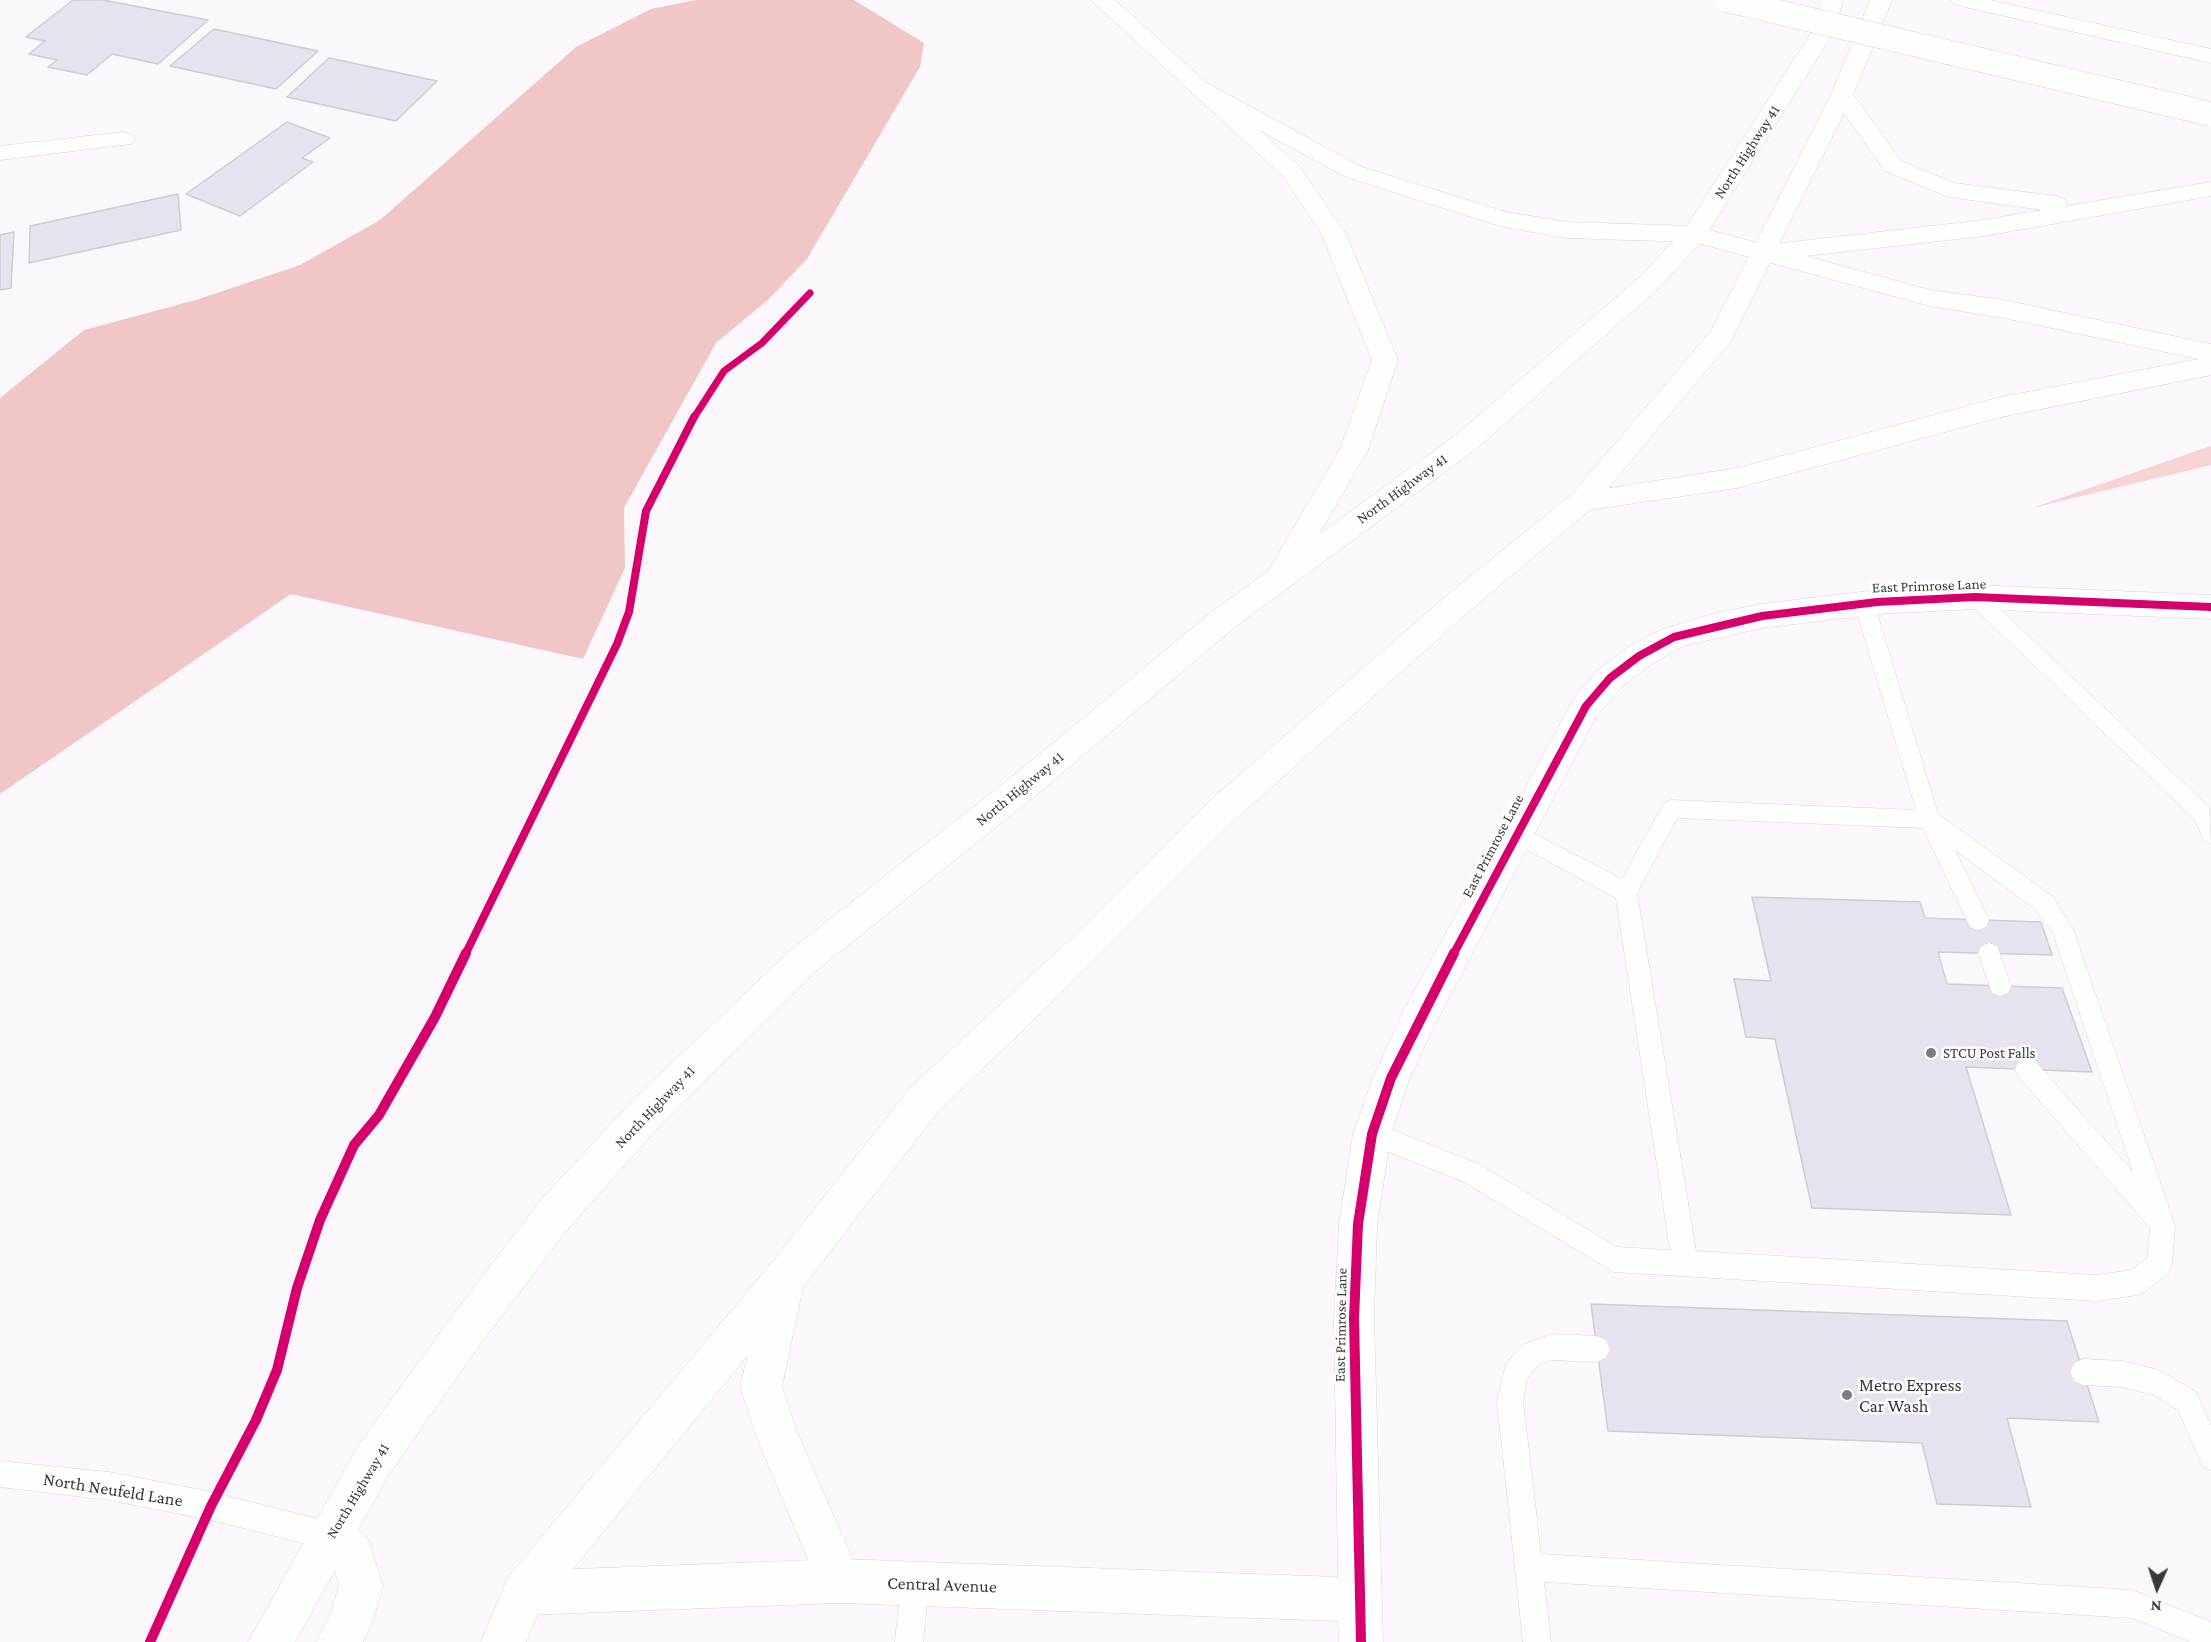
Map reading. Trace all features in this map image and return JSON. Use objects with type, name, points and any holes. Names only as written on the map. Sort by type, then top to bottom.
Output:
[{"type":"main road","points":[[1102,0],[1290,171],[1333,232],[1385,360],[1354,450],[1278,580]]},
{"type":"main road","points":[[1727,0],[2211,114]]},
{"type":"main road","name":"North Highway 41","points":[[270,1642],[373,1461],[464,1333],[553,1216],[650,1109],[806,959],[1024,786],[1224,619],[1467,442],[1649,283],[1694,234],[1824,30],[1832,0]]},
{"type":"main road","points":[[503,1642],[524,1593],[784,1279],[924,1100],[1077,955],[1226,807],[1462,600],[1581,501],[1722,335],[1842,95],[1881,0]]},
{"type":"main road","points":[[1961,0],[2211,56]]},
{"type":"main road","points":[[1196,86],[1354,172],[1503,219],[1567,230],[1694,234],[1930,298],[2004,309],[2211,353]]},
{"type":"main road","points":[[1842,95],[1893,166],[1949,190],[2012,200],[2103,207]]},
{"type":"main road","points":[[0,153],[123,139]]},
{"type":"main road","points":[[1763,253],[1984,228],[2211,189]]},
{"type":"main road","points":[[1581,501],[1737,478],[2001,407],[2211,366]]},
{"type":"main road","name":"East Primrose Lane","points":[[1361,1621],[1354,1318],[1358,1224],[1371,1134],[1391,1078],[1418,1020],[1586,706],[1610,678],[1639,656],[1674,637],[1712,626],[1864,603],[1975,597],[2211,606]]},
{"type":"main road","points":[[784,1279],[761,1386],[777,1436],[840,1581]]},
{"type":"main road","points":[[331,1536],[353,1554],[361,1586],[351,1620],[338,1642]]},
{"type":"main road","name":"Central Avenue","points":[[524,1593],[840,1581],[915,1584],[1361,1621]]},
{"type":"lane","points":[[1975,597],[2202,813],[2211,835]]},
{"type":"lane","points":[[1864,603],[1929,819],[1978,920]]},
{"type":"lane","points":[[1371,1134],[1470,1172],[1614,1259],[2097,1288],[2137,1282],[2159,1264],[2163,1225],[2062,929],[2044,903],[1929,819],[1671,809],[1626,892],[1685,1263]]},
{"type":"lane","points":[[1516,834],[1626,892]]},
{"type":"lane","points":[[1989,953],[2000,986]]},
{"type":"lane","points":[[2027,1069],[2163,1225]]},
{"type":"lane","points":[[1537,1642],[1510,1401],[1515,1373],[1531,1354],[1552,1347],[1596,1349]]},
{"type":"lane","points":[[2083,1372],[2122,1374],[2159,1383],[2187,1401],[2211,1457]]},
{"type":"lane","name":"North Neufeld Lane","points":[[0,1474],[109,1486],[211,1506],[331,1536]]},
{"type":"lane","points":[[1530,1567],[2132,1604],[2211,1636]]},
{"type":"lane","points":[[909,1642],[915,1584]]},
{"type":"shaded area","points":[[696,0],[854,0],[924,43],[920,67],[807,259],[769,299],[716,343],[624,508],[625,568],[583,659],[291,594],[0,794],[0,398],[84,330],[196,300],[300,265],[380,220],[576,47],[651,9]]},
{"type":"shaded area","points":[[2211,446],[2211,465],[2032,508]]},
{"type":"building","points":[[73,0],[103,0],[208,20],[158,64],[112,54],[87,75],[48,67],[57,60],[29,54],[45,41],[26,37]]},
{"type":"building","points":[[214,29],[318,51],[276,89],[170,66]]},
{"type":"building","points":[[329,58],[437,81],[396,121],[287,97]]},
{"type":"building","points":[[287,122],[330,138],[302,158],[313,162],[240,216],[186,194]]},
{"type":"building","points":[[178,194],[181,230],[29,263],[30,226]]},
{"type":"building","points":[[14,232],[11,288],[0,290],[0,235]]},
{"type":"building","name":"STCU Post Falls","points":[[1752,897],[1920,902],[1925,918],[2041,922],[2052,955],[1938,952],[1947,984],[2062,988],[2092,1072],[1966,1067],[2011,1215],[1812,1208],[1775,1039],[1746,1037],[1734,979],[1771,981]]},
{"type":"building","name":"Metro Express Car Wash","points":[[1591,1304],[2067,1321],[2099,1422],[2007,1418],[2031,1507],[1937,1504],[1922,1443],[1608,1431]]},
{"type":"cycle path","points":[[150,1642],[211,1506],[256,1420],[277,1370],[297,1288],[320,1220],[354,1145],[379,1115],[435,1017],[617,644],[629,612],[646,511],[703,400],[724,371],[762,343],[810,293]]},
{"type":"cycle path","points":[[1361,1642],[1354,1318],[1358,1224],[1372,1134],[1391,1078],[1418,1020],[1586,706],[1610,678],[1639,656],[1674,637],[1712,626],[1762,616],[1877,602],[1975,597],[2211,607]]},
{"type":"place","name":"STCU Post Falls","points":[[1931,1053]]},
{"type":"place","name":"Metro Express Car Wash","points":[[1847,1395]]}]
